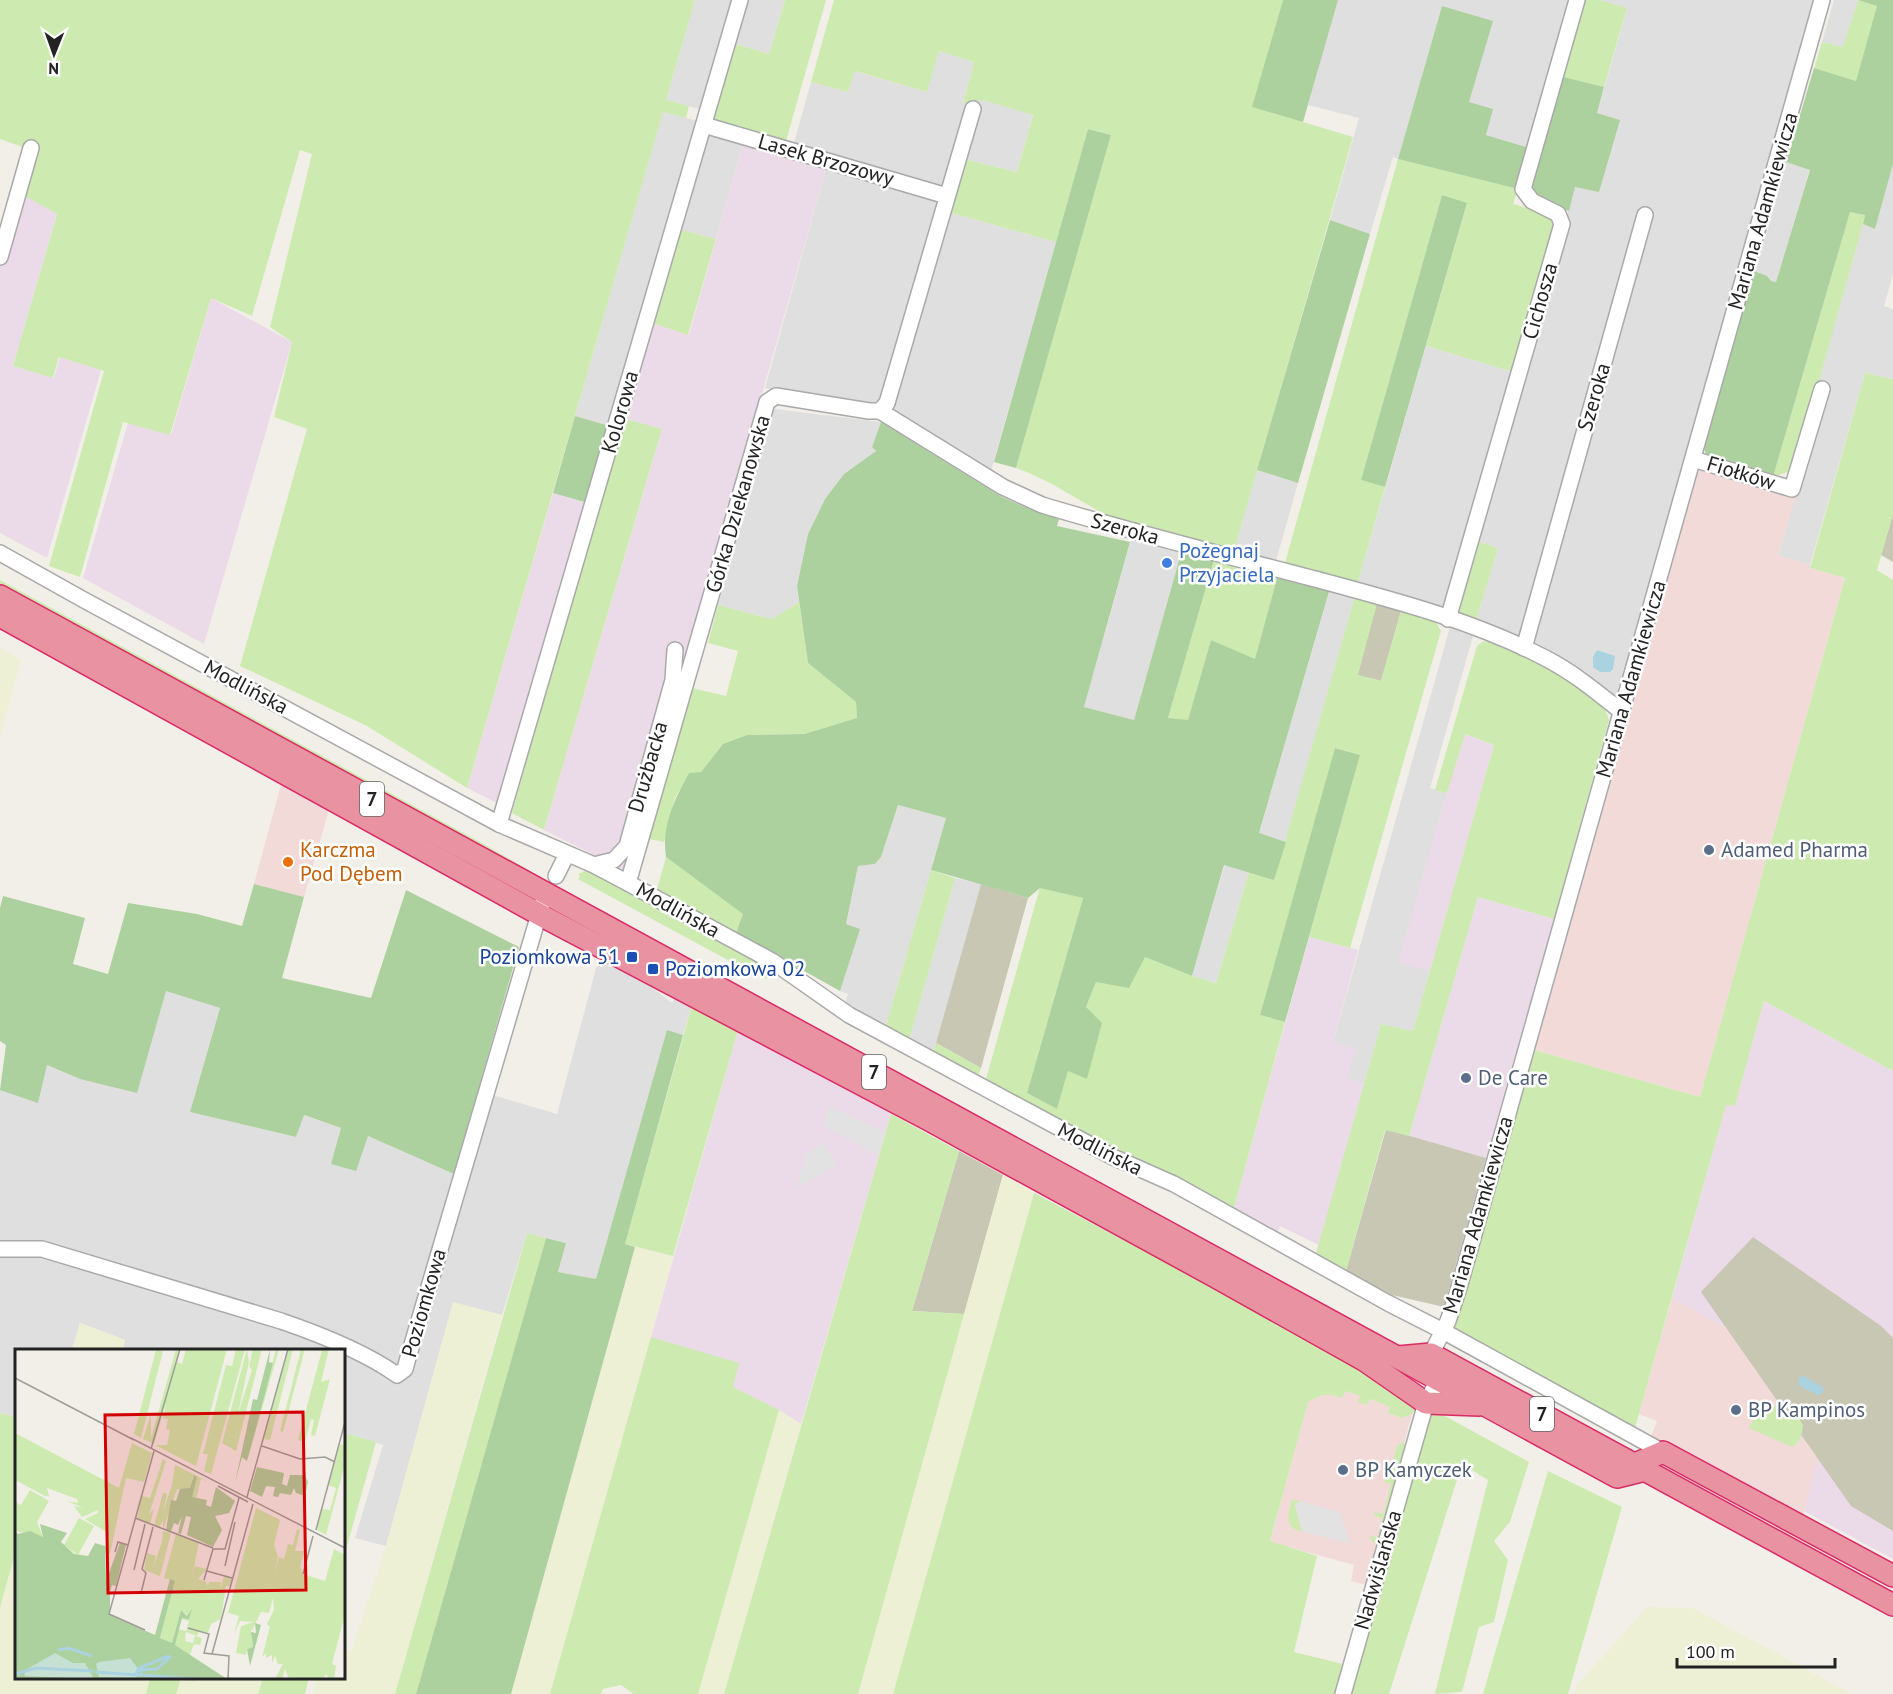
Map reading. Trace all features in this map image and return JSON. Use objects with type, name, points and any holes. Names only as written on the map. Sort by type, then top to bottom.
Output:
[{"type":"highway","name":"7","points":[[0,596],[551,885],[1438,1380],[1486,1405],[1631,1467]]},
{"type":"highway","points":[[0,616],[538,914],[939,1126],[1193,1265],[1364,1360],[1426,1403],[1486,1405]]},
{"type":"highway","name":"7","points":[[1431,1354],[1631,1467],[1808,1558],[1893,1605]]},
{"type":"highway","points":[[1398,1358],[1431,1354]]},
{"type":"highway","points":[[1631,1467],[1657,1448],[1893,1576]]},
{"type":"highway","points":[[1798,1525],[1808,1558]]},
{"type":"street","name":"Kolorowa","points":[[500,824],[740,0]]},
{"type":"street","name":"Cichosza","points":[[1448,619],[1562,224],[1558,214],[1532,201],[1523,189],[1577,0]]},
{"type":"street","name":"Mariana Adamkiewicza","points":[[1431,1354],[1443,1331],[1458,1291],[1822,0]]},
{"type":"street","points":[[880,411],[887,403],[891,391],[973,109]]},
{"type":"street","name":"Lasek Brzozowy","points":[[704,125],[947,196]]},
{"type":"street","points":[[0,257],[31,148]]},
{"type":"street","name":"Szeroka","points":[[1524,648],[1645,215]]},
{"type":"street","name":"Fiołków","points":[[1693,459],[1792,489],[1822,389]]},
{"type":"street","name":"Górka Dziekanowska","points":[[628,883],[767,402],[776,396],[880,411]]},
{"type":"street","name":"Szeroka","points":[[880,411],[1002,487],[1042,505],[1357,591],[1448,619],[1524,648],[1569,671],[1622,712]]},
{"type":"street","name":"Modlińska","points":[[0,553],[500,824],[594,865],[628,883],[776,963],[849,1015],[1113,1157],[1174,1184],[1657,1448]]},
{"type":"street","name":"Drużbacka","points":[[594,865],[614,860],[627,846],[673,680],[675,650]]},
{"type":"street","points":[[551,885],[567,854]]},
{"type":"street","name":"Poziomkowa","points":[[0,1249],[42,1249],[281,1321],[318,1333],[397,1375],[405,1369],[538,914],[551,885]]},
{"type":"street","points":[[1438,1380],[1446,1372],[1458,1369]]},
{"type":"street","name":"Nadwiślańska","points":[[1343,1694],[1426,1403],[1438,1380]]},
{"type":"shaded area","points":[[695,0],[735,0],[703,110],[666,100]]},
{"type":"shaded area","points":[[745,0],[785,0],[769,54],[732,43]]},
{"type":"shaded area","points":[[1337,0],[1572,0],[1529,148],[1486,135],[1469,103],[1442,6],[1398,159],[1393,157],[1370,234],[1330,220],[1359,118],[1308,105]]},
{"type":"shaded area","points":[[1600,0],[1814,0],[1617,697],[1570,663],[1532,645],[1521,635],[1516,638],[1476,621],[1498,548],[1474,540],[1575,187],[1619,120],[1597,113],[1627,9]]},
{"type":"shaded area","points":[[1834,0],[1858,0],[1843,48],[1822,42]]},
{"type":"shaded area","points":[[939,51],[974,62],[963,102],[983,100],[1033,114],[1017,172],[964,159],[944,186],[794,143],[811,82],[848,92],[854,71],[927,92]]},
{"type":"shaded area","points":[[663,111],[700,122],[610,426],[575,416]]},
{"type":"shaded area","points":[[707,135],[743,145],[716,239],[678,229]]},
{"type":"shaded area","points":[[743,145],[826,169],[626,871],[544,830],[662,430],[625,419],[652,323],[689,335]]},
{"type":"shaded area","points":[[1786,162],[1810,169],[1776,282],[1754,271]]},
{"type":"shaded area","points":[[1893,164],[1893,274],[1884,306],[1893,309],[1893,379],[1865,373],[1810,565],[1778,555],[1827,389],[1817,386],[1863,224],[1875,228]]},
{"type":"shaded area","points":[[826,169],[939,201],[880,407],[765,388]]},
{"type":"shaded area","points":[[25,196],[57,213],[13,366],[54,378],[60,357],[101,370],[47,558],[0,533],[0,265],[18,201]]},
{"type":"shaded area","points":[[948,212],[1056,242],[991,471],[892,410]]},
{"type":"shaded area","points":[[211,298],[292,342],[204,644],[83,578],[128,423],[171,435]]},
{"type":"shaded area","points":[[1426,346],[1513,372],[1445,609],[1358,582]]},
{"type":"shaded area","points":[[774,409],[881,422],[872,447],[876,451],[844,474],[825,499],[808,534],[797,586],[799,602],[772,619],[718,605]]},
{"type":"shaded area","name":"Adamed Pharma","points":[[1706,468],[1796,495],[1778,555],[1810,565],[1810,568],[1845,578],[1700,1097],[1534,1050],[1695,472]]},
{"type":"shaded area","points":[[1257,470],[1298,483],[1276,561],[1234,551]]},
{"type":"shaded area","points":[[553,493],[588,503],[499,804],[467,788]]},
{"type":"shaded area","points":[[1893,514],[1893,562],[1881,555]]},
{"type":"shaded area","points":[[1132,536],[1182,550],[1134,720],[1084,707]]},
{"type":"shaded area","points":[[1330,588],[1355,596],[1286,842],[1259,834]]},
{"type":"shaded area","points":[[1377,603],[1401,611],[1381,681],[1357,675]]},
{"type":"shaded area","points":[[1450,627],[1473,636],[1430,788],[1447,793],[1399,962],[1430,971],[1413,1031],[1381,1024],[1364,1084],[1347,1079],[1333,1042]]},
{"type":"shaded area","points":[[0,648],[21,660],[0,736]]},
{"type":"shaded area","points":[[1464,734],[1494,745],[1430,971],[1398,963]]},
{"type":"shaded area","points":[[282,781],[330,806],[304,897],[254,884]]},
{"type":"shaded area","points":[[898,805],[946,818],[885,1029],[844,1007],[848,994],[840,991],[859,930],[846,924],[858,866],[875,864],[881,857]]},
{"type":"shaded area","points":[[1225,864],[1249,872],[1216,983],[1192,976]]},
{"type":"shaded area","points":[[955,878],[981,884],[933,1054],[909,1041]]},
{"type":"shaded area","points":[[981,884],[1028,898],[981,1068],[936,1043]]},
{"type":"shaded area","name":"De Care","points":[[1478,897],[1554,919],[1486,1158],[1409,1136]]},
{"type":"shaded area","points":[[1309,937],[1358,950],[1333,1042],[1356,1049],[1347,1079],[1364,1084],[1319,1245],[1280,1226],[1278,1233],[1234,1208]]},
{"type":"shaded area","points":[[599,957],[624,966],[672,1003],[675,996],[692,1005],[683,1035],[667,1031],[596,1279],[558,1272],[566,1243],[527,1233],[502,1315],[453,1303],[386,1546],[355,1538],[383,1445],[345,1433],[345,1349],[123,1349],[125,1340],[80,1323],[72,1349],[15,1349],[15,1417],[0,1413],[0,1090],[38,1102],[46,1065],[80,1079],[166,991],[220,1008],[190,1112],[296,1137],[303,1115],[341,1128],[332,1164],[368,1136],[454,1174],[479,1091],[557,1114]]},
{"type":"shaded area","points":[[1764,1001],[1893,1071],[1893,1559],[1804,1511],[1837,1389],[1672,1298],[1726,1104],[1735,1106]]},
{"type":"shaded area","points":[[738,1030],[891,1114],[801,1424],[733,1387],[623,1436]]},
{"type":"shaded area","points":[[829,1106],[885,1132],[878,1155],[824,1126]]},
{"type":"shaded area","points":[[1386,1129],[1486,1158],[1444,1307],[1392,1295],[1346,1271]]},
{"type":"shaded area","points":[[824,1143],[837,1166],[797,1187],[806,1154]]},
{"type":"shaded area","points":[[959,1151],[1003,1175],[964,1314],[912,1311]]},
{"type":"shaded area","points":[[1003,1175],[1034,1193],[893,1694],[858,1694]]},
{"type":"shaded area","points":[[1753,1237],[1881,1326],[1893,1338],[1893,1531],[1851,1506],[1701,1292]]},
{"type":"shaded area","points":[[635,1247],[673,1256],[651,1337],[550,1694],[511,1694]]},
{"type":"shaded area","points":[[1672,1298],[1838,1389],[1804,1511],[1803,1523],[1660,1445],[1651,1437],[1657,1421],[1639,1414]]},
{"type":"shaded area","points":[[453,1302],[502,1315],[395,1694],[313,1694],[317,1679],[345,1679],[345,1649],[351,1651],[386,1546]]},
{"type":"shaded area","points":[[80,1323],[125,1340],[123,1349],[72,1349]]},
{"type":"shaded area","points":[[1346,1391],[1361,1396],[1367,1405],[1370,1399],[1390,1407],[1388,1413],[1402,1418],[1412,1414],[1366,1585],[1351,1581],[1354,1565],[1270,1542],[1308,1401],[1324,1393]]},
{"type":"shaded area","points":[[779,1410],[801,1424],[724,1694],[698,1694]]},
{"type":"shaded area","points":[[1300,1501],[1340,1512],[1350,1543],[1302,1532],[1295,1504]]},
{"type":"shaded area","points":[[15,1553],[15,1679],[150,1679],[146,1694],[0,1694],[0,1608]]},
{"type":"shaded area","points":[[1647,1607],[1693,1608],[1852,1694],[1574,1694],[1577,1685]]},
{"type":"shaded area","points":[[181,1679],[263,1679],[258,1694],[176,1694]]},
{"type":"green space","points":[[0,0],[695,0],[666,100],[689,106],[686,118],[663,112],[467,788],[367,726],[240,666],[307,429],[274,417],[292,342],[270,327],[312,154],[300,150],[252,316],[211,298],[170,435],[123,422],[80,577],[49,566],[104,371],[59,357],[53,378],[13,366],[57,214],[25,196],[36,152],[0,139]]},
{"type":"green space","points":[[785,0],[826,0],[786,141],[709,119],[732,43],[769,54]]},
{"type":"green space","points":[[834,0],[1283,0],[1253,107],[1353,137],[1234,551],[1107,516],[1052,484],[1016,468],[1111,135],[1088,129],[1056,242],[948,212],[964,159],[1017,172],[1033,115],[983,100],[963,103],[974,62],[939,51],[927,92],[855,71],[848,92],[811,82]]},
{"type":"green space","points":[[1283,0],[1338,0],[1303,122],[1252,107]]},
{"type":"green space","points":[[1583,0],[1600,0],[1627,8],[1604,87],[1560,76]]},
{"type":"green space","points":[[1858,0],[1878,6],[1856,81],[1814,69],[1822,42],[1843,47]]},
{"type":"green space","points":[[1858,0],[1893,0],[1893,164],[1875,229],[1863,224],[1865,215],[1850,212],[1773,477],[1709,457],[1705,452],[1704,444],[1754,271],[1776,282],[1810,170],[1786,162],[1814,68],[1856,81],[1877,6]]},
{"type":"green space","points":[[1442,6],[1493,21],[1469,102],[1493,109],[1486,135],[1529,148],[1518,189],[1398,159]]},
{"type":"green space","points":[[1560,76],[1604,87],[1597,113],[1620,120],[1599,192],[1575,187],[1569,211],[1533,200],[1527,190]]},
{"type":"green space","points":[[1088,129],[1111,135],[1016,468],[994,462]]},
{"type":"green space","points":[[1398,159],[1518,189],[1513,204],[1550,215],[1555,225],[1513,372],[1426,346],[1467,204],[1442,195],[1361,480],[1385,487],[1358,582],[1285,563]]},
{"type":"green space","points":[[1442,195],[1467,203],[1385,487],[1361,480]]},
{"type":"green space","points":[[1850,212],[1865,215],[1794,470],[1773,477]]},
{"type":"green space","points":[[1330,220],[1370,234],[1298,483],[1257,470]]},
{"type":"green space","points":[[678,229],[716,239],[688,335],[652,323]]},
{"type":"green space","points":[[1865,373],[1893,379],[1893,514],[1877,570],[1893,580],[1893,1071],[1764,1001],[1735,1106],[1726,1105],[1635,1428],[1454,1327],[1534,1050],[1700,1097],[1845,578],[1810,568]]},
{"type":"green space","points":[[575,416],[610,426],[588,503],[553,493]]},
{"type":"green space","points":[[622,418],[662,429],[544,830],[512,813]]},
{"type":"green space","points":[[881,422],[1002,497],[1059,519],[1057,526],[1130,542],[1084,707],[1134,720],[1182,550],[1214,560],[1168,718],[1188,720],[1211,640],[1255,659],[1277,578],[1330,588],[1259,833],[1286,842],[1274,880],[1224,865],[1192,976],[1145,957],[1129,988],[1096,982],[1086,1007],[1102,1023],[1087,1079],[1068,1071],[1057,1109],[1027,1093],[1083,898],[1040,888],[1028,898],[931,870],[946,818],[898,805],[881,857],[875,864],[858,866],[846,924],[860,929],[840,991],[736,933],[743,914],[666,857],[667,824],[670,813],[689,773],[701,772],[723,744],[747,735],[804,734],[857,718],[856,702],[808,663],[797,586],[808,534],[825,499],[844,474],[876,451],[872,447]]},
{"type":"green space","points":[[1474,540],[1498,548],[1476,621],[1454,611]]},
{"type":"green space","points":[[1214,560],[1277,578],[1255,660],[1211,640],[1188,721],[1168,718]]},
{"type":"green space","points":[[0,580],[480,842],[548,883],[0,588]]},
{"type":"green space","points":[[1355,596],[1377,603],[1358,675],[1381,681],[1401,611],[1436,622],[1441,631],[1350,948],[1309,937],[1360,755],[1336,748],[1260,1015],[1285,1022],[1234,1208],[1176,1177],[1141,1164],[1073,1129],[986,1079],[1040,887],[1083,898],[1027,1093],[1057,1109],[1068,1071],[1087,1078],[1086,1007],[1096,982],[1145,957],[1216,983],[1249,872],[1274,880]]},
{"type":"green space","points":[[799,602],[808,663],[856,702],[857,718],[804,734],[747,735],[723,744],[701,772],[689,773],[675,798],[664,842],[649,839],[692,688],[726,696],[738,651],[708,643],[718,605],[772,619]]},
{"type":"green space","points":[[1488,641],[1539,662],[1576,683],[1603,707],[1609,720],[1554,919],[1478,897],[1409,1136],[1385,1130],[1346,1271],[1316,1253],[1381,1024],[1413,1031],[1494,745],[1465,734],[1447,793],[1435,790],[1477,646]]},
{"type":"green space","points":[[1335,748],[1360,755],[1285,1022],[1260,1015]]},
{"type":"green space","points":[[666,857],[744,914],[736,933],[657,889]]},
{"type":"green space","points":[[592,868],[772,968],[766,979],[578,879],[580,876],[578,874]]},
{"type":"green space","points":[[931,870],[955,878],[909,1041],[885,1029]]},
{"type":"green space","points":[[254,884],[304,897],[282,978],[371,998],[406,890],[519,947],[454,1174],[368,1136],[356,1171],[331,1164],[341,1128],[304,1115],[296,1137],[190,1112],[220,1008],[166,991],[137,1093],[80,1079],[47,1065],[38,1103],[0,1090],[6,1045],[0,1041],[0,908],[3,896],[85,918],[73,964],[108,974],[128,903],[197,914],[242,926]]},
{"type":"green space","points":[[692,1005],[738,1030],[673,1256],[625,1244]]},
{"type":"green space","points":[[667,1030],[683,1035],[625,1244],[635,1247],[511,1694],[416,1694],[546,1238],[566,1243],[558,1272],[596,1279]]},
{"type":"green space","points":[[936,1043],[981,1068],[978,1077],[933,1054]]},
{"type":"green space","points":[[891,1114],[959,1151],[912,1311],[964,1314],[858,1694],[724,1694]]},
{"type":"green space","points":[[1034,1193],[1323,1345],[1417,1407],[1412,1414],[1402,1418],[1388,1413],[1390,1407],[1370,1399],[1367,1405],[1358,1402],[1360,1396],[1346,1391],[1341,1398],[1324,1395],[1308,1402],[1270,1541],[1317,1556],[1294,1652],[1343,1664],[1335,1694],[893,1694]]},
{"type":"green space","points":[[527,1233],[546,1238],[416,1694],[395,1694]]},
{"type":"green space","points":[[651,1337],[739,1363],[733,1387],[779,1410],[698,1694],[634,1694],[621,1685],[603,1689],[601,1694],[550,1694]]},
{"type":"green space","points":[[1764,1401],[1798,1417],[1803,1425],[1800,1438],[1792,1447],[1749,1428]]},
{"type":"green space","points":[[1432,1409],[1529,1462],[1510,1522],[1494,1541],[1508,1560],[1494,1622],[1479,1627],[1462,1692],[1435,1694],[1488,1480],[1462,1464],[1389,1694],[1346,1694]]},
{"type":"green space","points":[[0,1413],[15,1417],[15,1553],[0,1608]]},
{"type":"green space","points":[[345,1433],[376,1442],[345,1553]]},
{"type":"green space","points":[[1403,1442],[1406,1447],[1379,1542],[1376,1544],[1369,1536],[1378,1537],[1382,1518],[1374,1516],[1375,1512],[1383,1514],[1391,1484],[1384,1482],[1390,1471],[1397,1446]]},
{"type":"green space","points":[[1548,1471],[1622,1507],[1568,1694],[1483,1694]]},
{"type":"green space","points":[[1292,1499],[1300,1501],[1295,1505],[1302,1532],[1289,1524],[1288,1515]]},
{"type":"green space","points":[[150,1679],[181,1679],[176,1694],[146,1694]]},
{"type":"green space","points":[[263,1679],[309,1679],[305,1694],[258,1694]]},
{"type":"water","points":[[1597,650],[1615,656],[1613,669],[1610,672],[1600,672],[1593,667],[1593,657]]},
{"type":"water","points":[[1802,1375],[1824,1388],[1822,1393],[1818,1395],[1798,1385]]},
{"type":"place","name":"Pożegnaj Przyjaciela","points":[[1167,563]]},
{"type":"place","name":"Adamed Pharma","points":[[1709,850]]},
{"type":"place","name":"Karczma Pod Dębem","points":[[288,862]]},
{"type":"place","name":"Poziomkowa 51","points":[[632,957]]},
{"type":"place","name":"Poziomkowa 02","points":[[653,969]]},
{"type":"place","name":"De Care","points":[[1466,1078]]},
{"type":"place","name":"BP Kampinos","points":[[1736,1410]]},
{"type":"place","name":"BP Kamyczek","points":[[1343,1470]]}]
